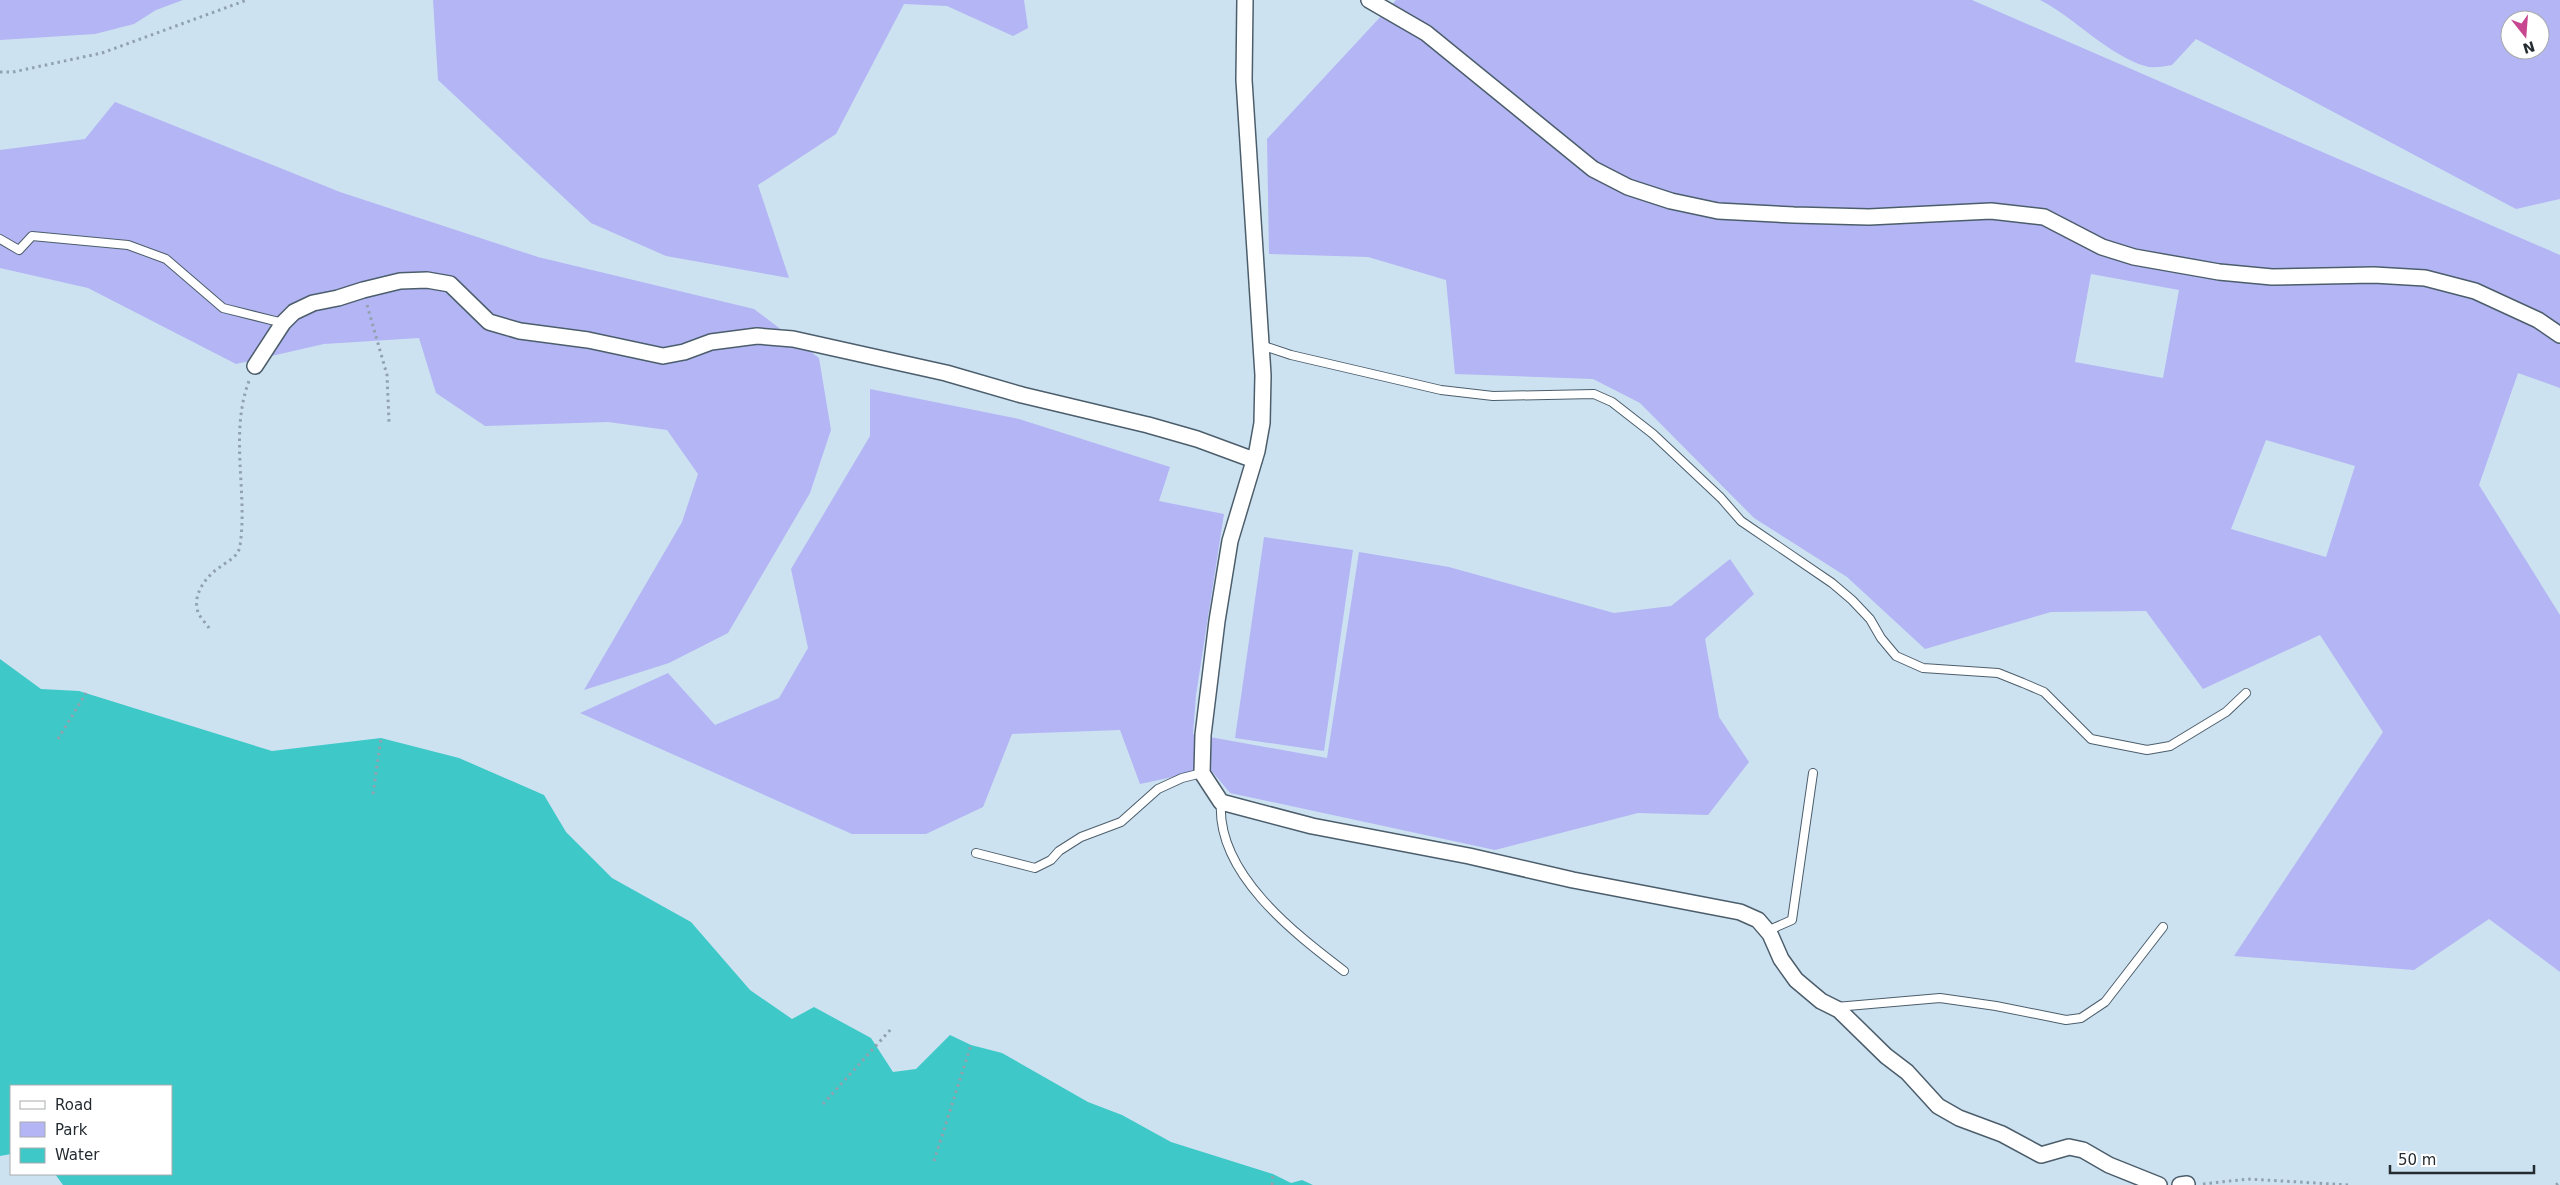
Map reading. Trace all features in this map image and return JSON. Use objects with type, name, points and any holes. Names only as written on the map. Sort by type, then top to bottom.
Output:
[{"type":"street","points":[[1245,0],[1244,80],[1261,345],[1262,423],[1254,460],[1230,541],[1202,735],[1202,773],[1221,802],[1312,826],[1469,856],[1573,880],[1740,912],[1758,920],[1767,931],[1780,959],[1796,980],[1821,1001],[1839,1010],[1886,1056],[1907,1072],[1938,1106],[1959,1118],[2002,1134],[2042,1155],[2069,1147],[2083,1150],[2109,1165],[2159,1185]]},
{"type":"street","points":[[1369,0],[1426,33],[1593,169],[1628,187],[1671,201],[1718,210],[1794,215],[1869,217],[1991,211],[2044,217],[2102,247],[2134,257],[2219,272],[2272,277],[2374,275],[2425,278],[2475,291],[2538,320],[2560,335]]},
{"type":"street","points":[[255,366],[283,323],[294,312],[313,303],[400,281],[427,280],[450,284],[489,322],[520,331],[588,340],[663,356],[720,340],[757,336],[793,339],[946,373],[1022,395],[1148,425],[1197,439],[1254,460]]},
{"type":"lane","points":[[0,239],[19,250],[32,236],[128,245],[166,259],[223,308],[283,323]]},
{"type":"lane","points":[[1261,345],[1291,355],[1441,390],[1494,396],[1594,394],[1612,402],[1653,434],[1721,498],[1741,521],[1852,600],[1870,619],[1881,638],[1896,656],[1923,668],[1998,673],[2030,686],[2044,692],[2091,739],[2147,750],[2170,746],[2226,712],[2246,693]]},
{"type":"lane","points":[[976,853],[1034,868],[1051,860],[1059,851],[1081,837],[1121,822],[1158,789],[1182,778],[1202,773]]},
{"type":"lane","points":[[1767,931],[1792,920],[1813,773]]},
{"type":"lane","points":[[1221,802],[1220,815],[1226,844],[1241,872],[1281,918],[1344,971]]},
{"type":"lane","points":[[1832,1007],[1940,998],[1996,1006],[2066,1020],[2081,1018],[2105,1002],[2163,928]]},
{"type":"path","points":[[0,72],[13,72],[102,53],[247,0]]},
{"type":"path","points":[[363,290],[387,375],[389,422]]},
{"type":"path","points":[[209,628],[198,612],[196,597],[207,580],[218,568],[232,560],[239,551],[242,536],[240,480],[242,414],[244,395],[255,366]]},
{"type":"path","points":[[58,739],[86,693]]},
{"type":"path","points":[[373,794],[380,738]]},
{"type":"path","points":[[823,1104],[892,1028]]},
{"type":"path","points":[[934,1161],[971,1045]]},
{"type":"path","points":[[1272,1185],[1273,1174]]},
{"type":"path","points":[[2184,1184],[2213,1184],[2248,1179],[2349,1185]]},
{"type":"path","points":[[2556,1185],[2560,1182]]},
{"type":"green space","points":[[0,0],[183,0],[156,10],[134,24],[95,34],[0,40]]},
{"type":"green space","points":[[433,0],[1024,0],[1028,28],[1013,36],[947,6],[904,4],[836,134],[758,185],[789,278],[666,256],[591,223],[438,80]]},
{"type":"green space","points":[[1396,0],[1972,0],[2560,255],[2560,388],[2518,373],[2479,485],[2560,615],[2560,972],[2489,919],[2414,970],[2234,956],[2383,732],[2320,635],[2203,689],[2146,611],[2051,612],[1925,649],[1847,577],[1754,518],[1640,403],[1593,379],[1455,374],[1446,280],[1368,257],[1269,254],[1267,139]],"holes":[[[2091,274],[2179,290],[2163,378],[2075,362]],[[2266,440],[2355,466],[2326,557],[2231,529]]]},
{"type":"green space","points":[[2040,0],[2560,0],[2560,199],[2516,209],[2196,39],[2172,65],[2148,67],[2118,54],[2066,16]]},
{"type":"green space","points":[[115,102],[340,192],[538,257],[754,309],[819,358],[831,430],[810,493],[728,633],[669,663],[584,690],[682,522],[698,474],[667,430],[608,422],[485,426],[436,393],[419,338],[324,344],[236,364],[88,288],[0,268],[0,150],[85,139]]},
{"type":"green space","points":[[870,389],[1019,419],[1170,467],[1159,501],[1224,514],[1196,695],[1193,734],[1327,758],[1359,552],[1449,567],[1614,613],[1671,606],[1730,559],[1754,594],[1705,639],[1719,717],[1749,762],[1708,815],[1638,813],[1495,850],[1230,793],[1210,769],[1140,784],[1120,730],[1012,734],[983,807],[926,834],[852,834],[580,713],[668,673],[715,725],[779,698],[808,648],[791,569],[870,436]]},
{"type":"green space","points":[[1264,537],[1353,550],[1324,751],[1235,738]]},
{"type":"water","points":[[0,659],[41,689],[79,691],[272,751],[381,738],[459,758],[544,795],[566,832],[612,878],[691,922],[750,990],[792,1019],[814,1007],[871,1038],[893,1072],[916,1069],[950,1035],[971,1045],[1002,1053],[1088,1102],[1122,1115],[1171,1142],[1273,1174],[1291,1183],[1302,1180],[1313,1185],[63,1185],[56,1175],[172,1175],[172,1085],[10,1085],[10,1154],[0,1156]]}]
